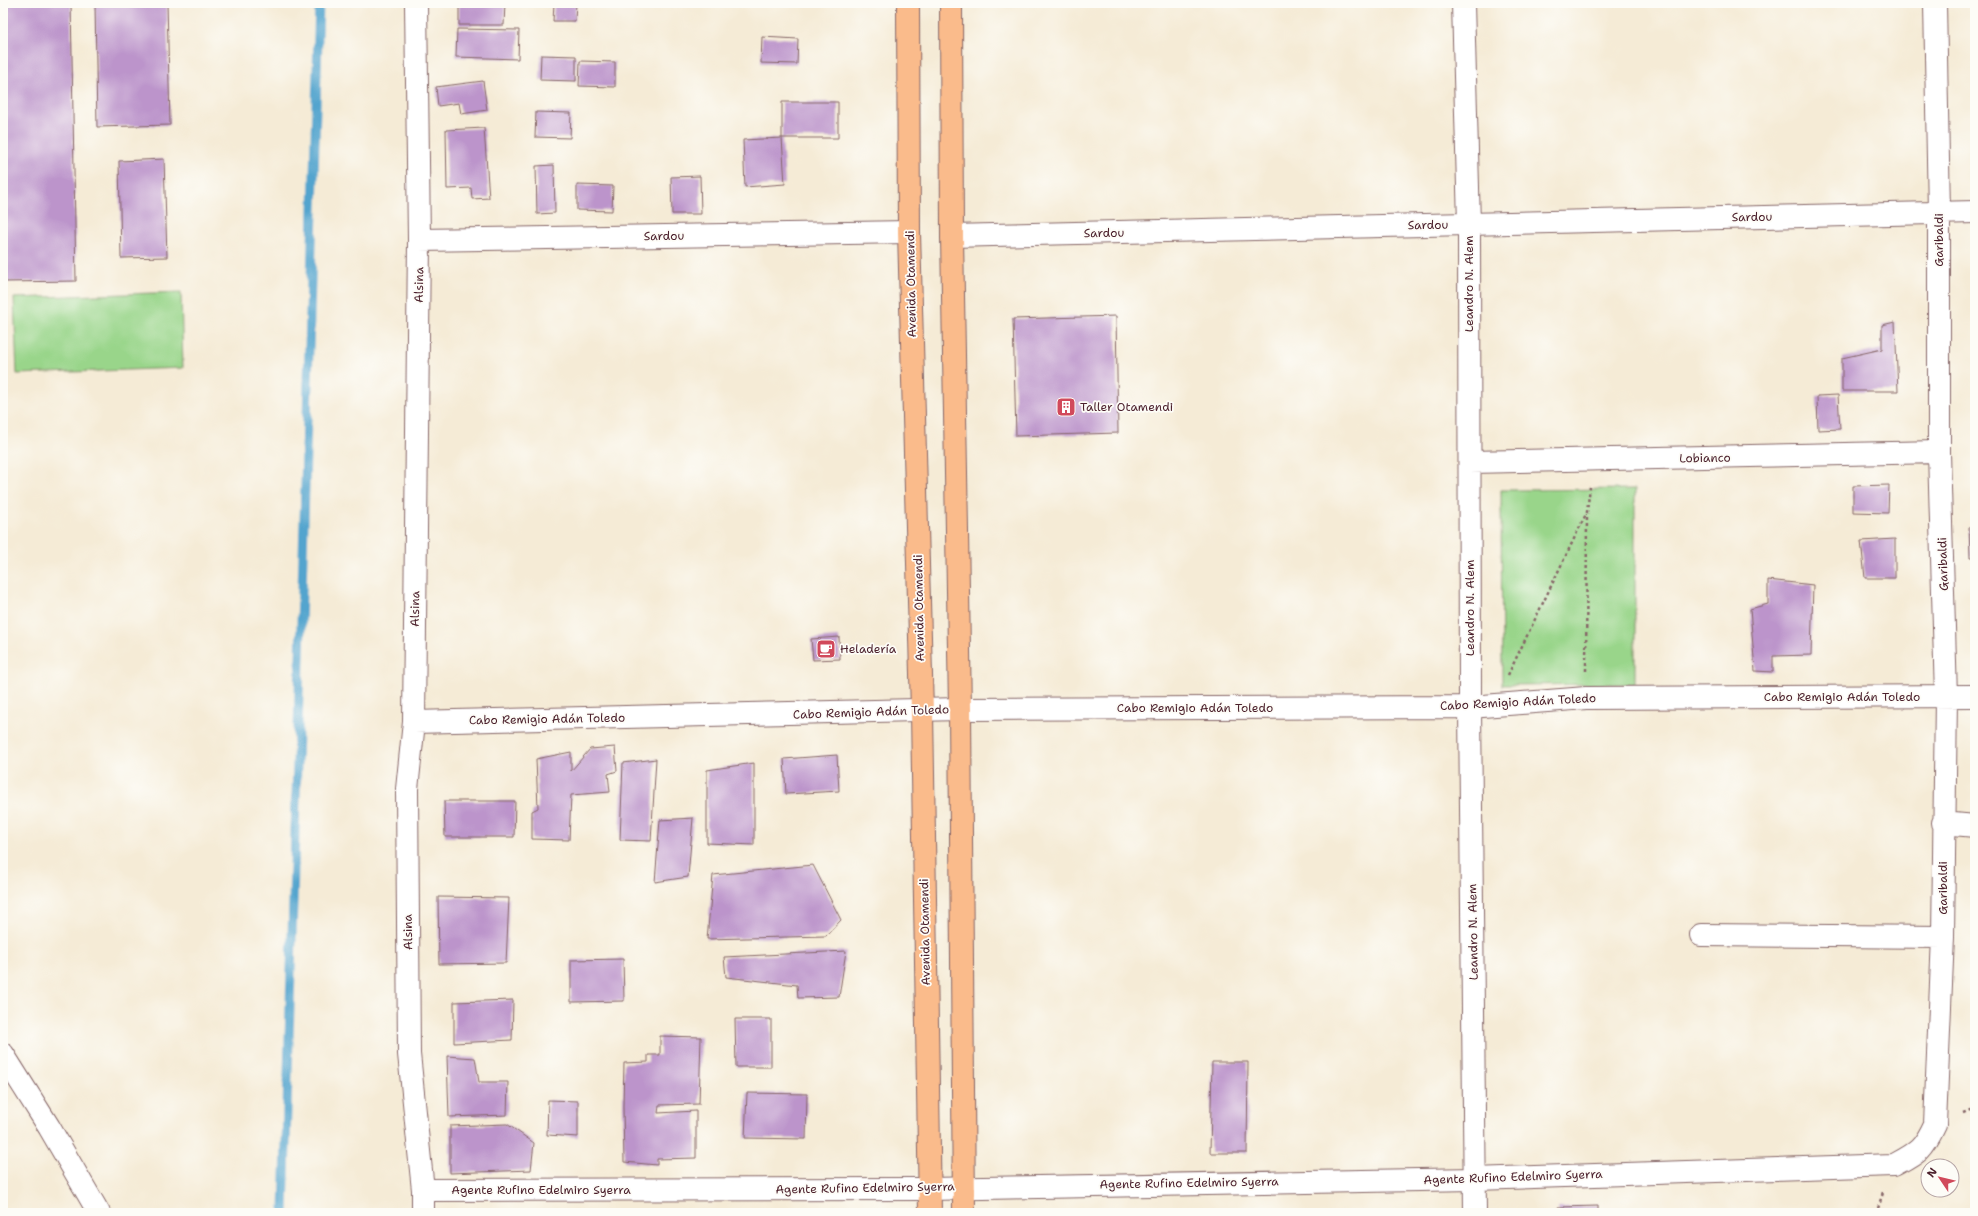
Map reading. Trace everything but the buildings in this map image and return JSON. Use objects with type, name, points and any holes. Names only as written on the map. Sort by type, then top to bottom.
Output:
[{"type":"main road","name":"Avenida Otamendi","points":[[908,3],[909,232],[922,711],[930,1213]]},
{"type":"main road","points":[[951,3],[952,236],[960,709],[964,1213]]},
{"type":"street","name":"Alsina","points":[[416,3],[419,240],[414,722],[407,789],[409,1054],[423,1190],[423,1213]]},
{"type":"street","name":"Leandro N. Alem","points":[[1463,3],[1469,224],[1470,707],[1475,1213]]},
{"type":"street","name":"Garibaldi","points":[[1934,3],[1939,212],[1940,452],[1946,697],[1943,937],[1935,1124]]},
{"type":"street","name":"Sardou","points":[[952,236],[1975,212]]},
{"type":"street","name":"Sardou","points":[[419,240],[909,232]]},
{"type":"street","name":"Lobianco","points":[[1470,462],[1940,452]]},
{"type":"street","name":"Cabo Remigio Adán Toledo","points":[[414,722],[960,709],[1470,707],[1586,698],[1975,696]]},
{"type":"street","points":[[1944,822],[1975,826]]},
{"type":"street","points":[[1701,934],[1943,937]]},
{"type":"street","points":[[3,1054],[49,1127],[98,1213]]},
{"type":"street","name":"Agente Rufino Edelmiro Syerra","points":[[423,1190],[929,1189],[963,1187],[1475,1179],[1894,1165],[1918,1153],[1927,1141],[1935,1124]]},
{"type":"path","points":[[1586,698],[1587,512],[1592,460]]},
{"type":"path","points":[[1493,705],[1587,512]]},
{"type":"green space","points":[[181,292],[183,368],[17,374],[14,298]]},
{"type":"green space","points":[[1635,489],[1635,684],[1502,685],[1501,490]]},
{"type":"waterway","points":[[284,1213],[319,3]]},
{"type":"place","name":"Taller Otamendi","points":[[1066,407]]},
{"type":"place","name":"Heladería","points":[[826,649]]}]
